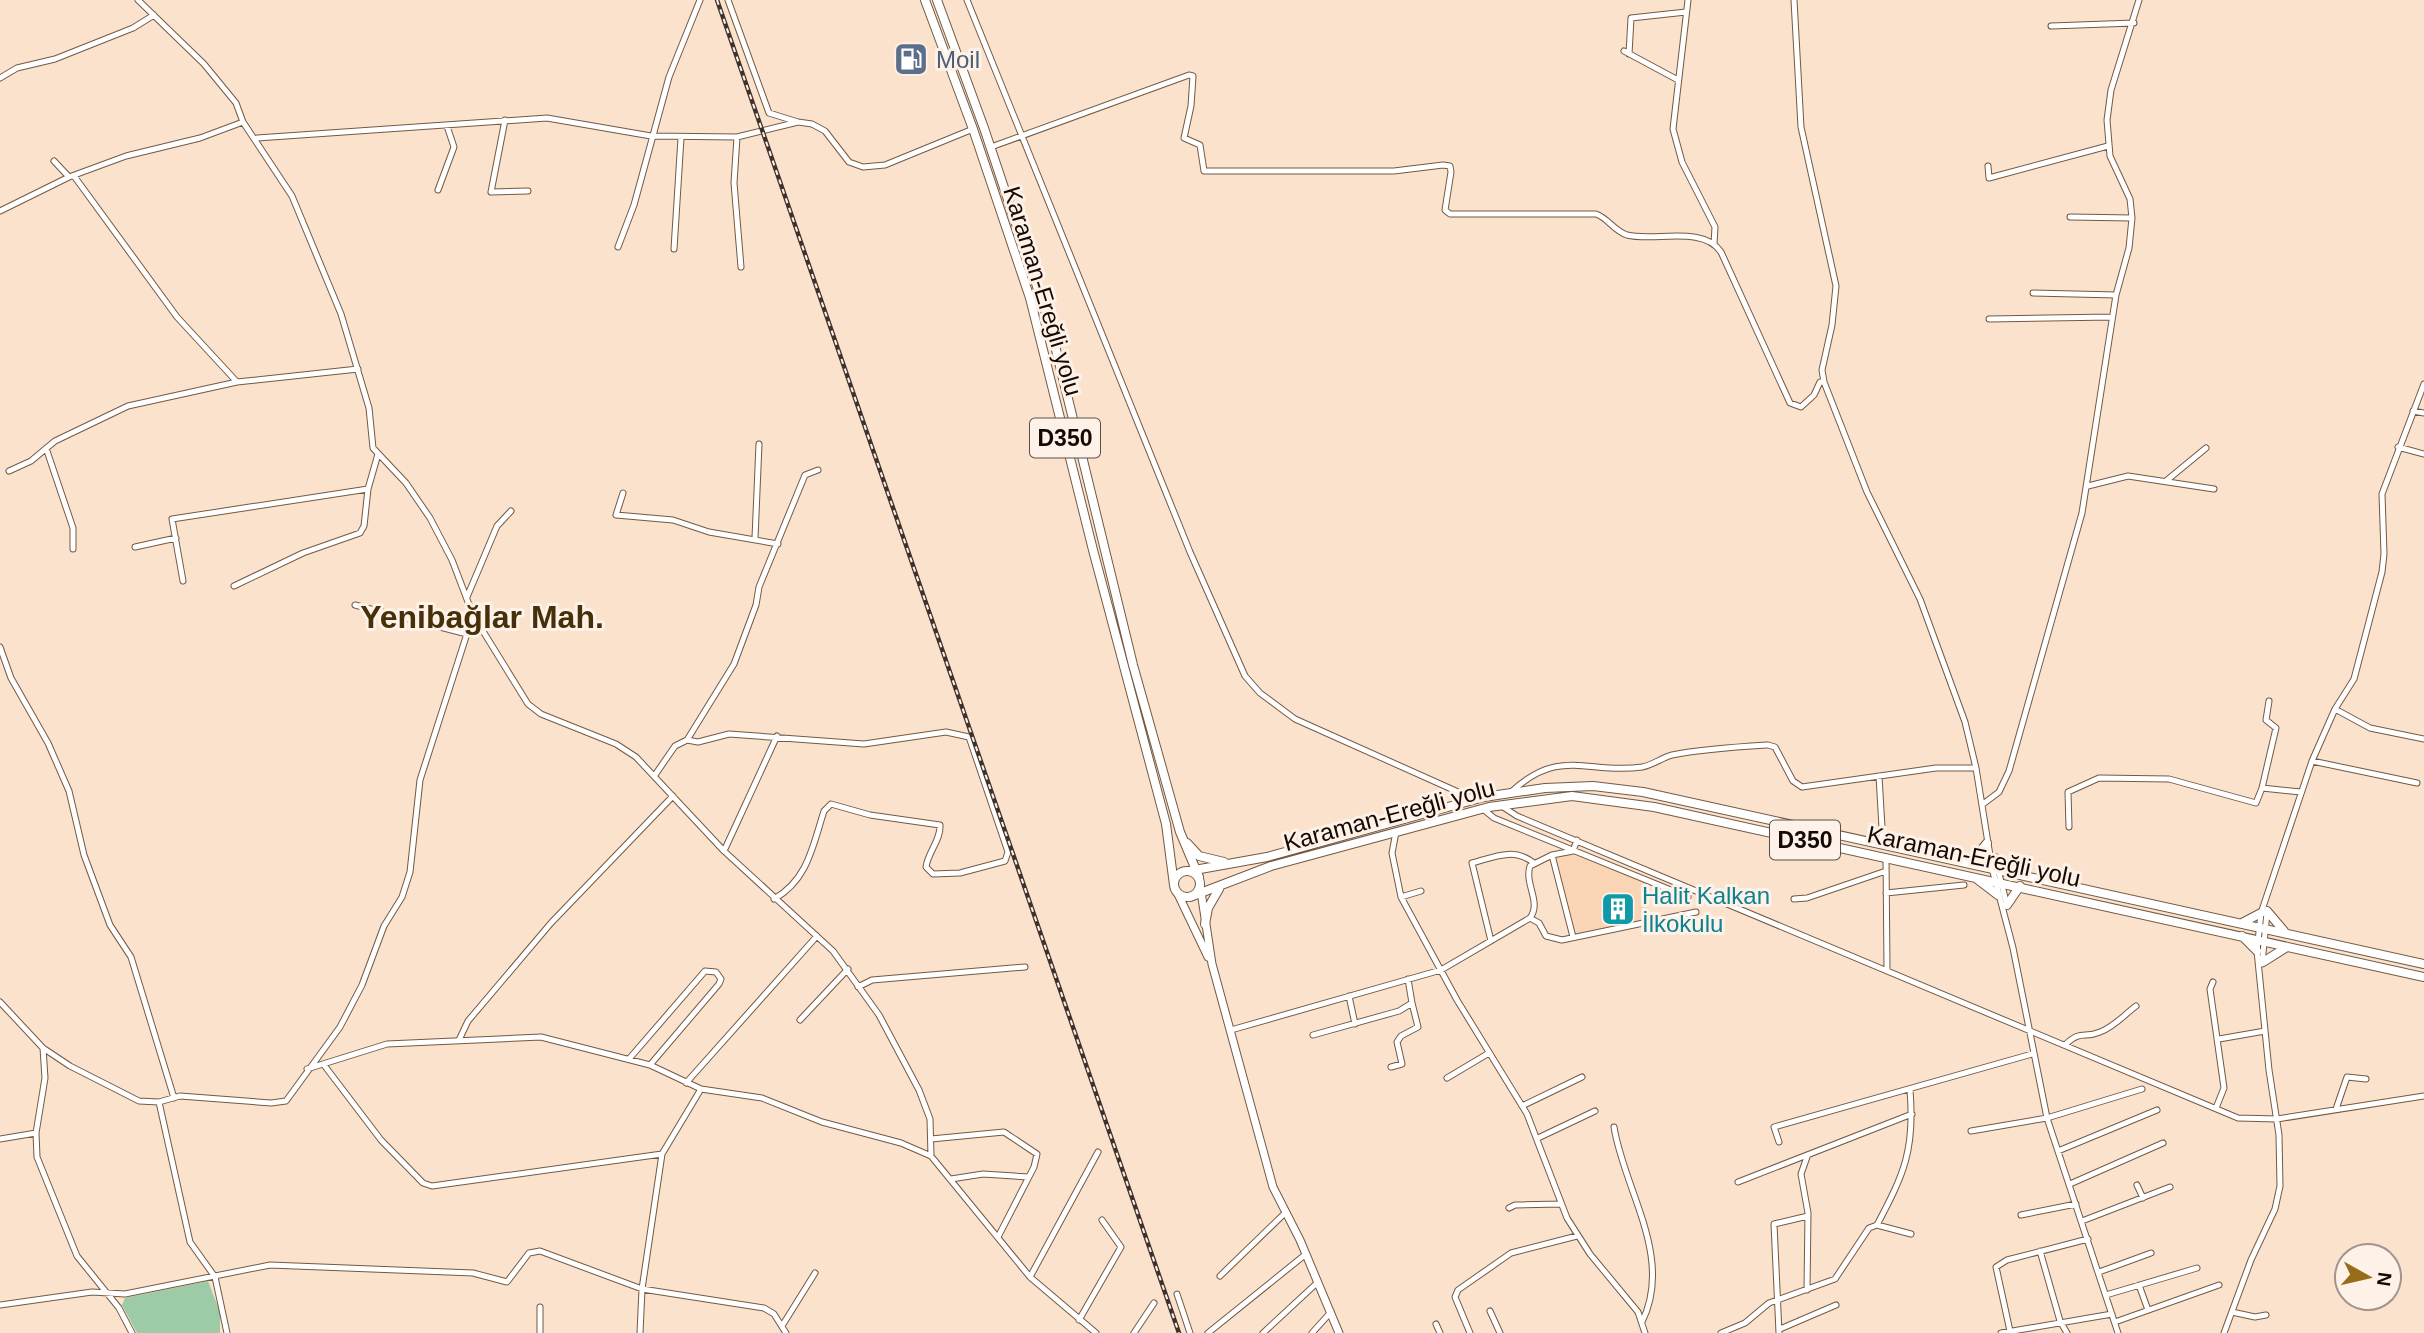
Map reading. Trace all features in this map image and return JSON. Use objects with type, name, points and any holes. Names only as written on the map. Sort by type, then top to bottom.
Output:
[{"type":"highway","name":"Karaman-Ereğli yolu","points":[[925,0],[973,129],[1030,298],[1166,824],[1175,888]]},
{"type":"highway","name":"Karaman-Ereğli yolu","points":[[937,0],[991,147],[1059,358],[1103,548],[1180,832],[1196,876]]},
{"type":"highway","name":"Karaman-Ereğli yolu","points":[[1244,862],[1476,800],[1510,793],[1593,786],[1643,792],[2424,964]]},
{"type":"highway","name":"Karaman-Ereğli yolu","points":[[1191,897],[1270,866],[1395,832],[1500,805],[1572,796],[1612,800],[1969,874],[2424,976]]},
{"type":"highway","name":"D350","points":[[1180,832],[1199,856],[1221,862],[1244,862]]},
{"type":"highway","points":[[1956,861],[1974,859],[1987,843]]},
{"type":"highway","points":[[1995,858],[2019,875]]},
{"type":"highway","points":[[1196,876],[1191,897],[1175,888],[1178,874],[1196,876],[1244,862]]},
{"type":"highway","points":[[1969,874],[1998,895]]},
{"type":"highway","points":[[1205,924],[1211,899],[1217,890],[1228,882]]},
{"type":"highway","points":[[2006,910],[2020,886]]},
{"type":"highway","points":[[2242,923],[2265,910],[2286,933]]},
{"type":"highway","points":[[2242,936],[2257,951]]},
{"type":"highway","points":[[2261,966],[2288,946]]},
{"type":"main road","points":[[1196,876],[1212,964],[1273,1187],[1306,1254],[1339,1333]]},
{"type":"main road","points":[[1175,888],[1212,964]]},
{"type":"street","points":[[138,0],[212,74],[236,103],[243,122],[257,138],[292,196],[317,249],[358,369],[369,408],[373,447],[418,499],[467,597],[473,615],[528,704],[541,714],[616,744],[636,757],[724,851],[817,936],[848,969],[879,1015],[919,1090],[930,1119],[931,1156]]},
{"type":"street","points":[[618,247],[634,205],[651,136],[683,38],[701,0]]},
{"type":"street","points":[[728,0],[769,113],[812,124],[825,131],[849,162],[863,167],[885,165],[973,129]]},
{"type":"street","points":[[967,0],[1190,552],[1245,676],[1276,708],[1294,719],[1476,800]]},
{"type":"street","points":[[1688,0],[1673,129],[1682,162],[1715,227],[1714,244]]},
{"type":"street","points":[[1794,0],[1801,127],[1836,286],[1832,324],[1822,370],[1824,382],[1867,492],[1920,599],[1947,666],[1976,768],[1998,895],[2006,910]]},
{"type":"street","points":[[1983,804],[1999,792],[2009,771],[2073,550],[2088,486],[2112,317],[2129,248],[2132,218],[2127,187],[2117,172],[2108,146],[2111,90],[2139,0]]},
{"type":"street","points":[[1678,80],[1627,53],[1631,18],[1685,12]]},
{"type":"street","points":[[0,78],[17,68],[55,58],[133,28],[154,15]]},
{"type":"street","points":[[2051,26],[2134,23]]},
{"type":"street","points":[[991,147],[1020,134],[1189,75],[1193,76],[1191,106],[1184,138],[1202,148],[1204,171],[1394,171],[1450,166],[1445,210],[1450,214],[1596,214],[1605,217],[1623,234],[1702,240],[1714,244],[1721,252],[1790,403],[1801,407],[1811,400],[1820,382],[1824,382]]},
{"type":"street","points":[[257,138],[547,118],[651,136],[737,137],[798,122]]},
{"type":"street","points":[[505,120],[491,192],[528,191]]},
{"type":"street","points":[[0,211],[71,177],[126,156],[200,138],[243,122]]},
{"type":"street","points":[[438,190],[454,147],[447,126]]},
{"type":"street","points":[[737,137],[734,183],[741,267]]},
{"type":"street","points":[[674,249],[681,138]]},
{"type":"street","points":[[1988,166],[1989,178],[2108,146]]},
{"type":"street","points":[[54,161],[71,177],[177,317],[237,382]]},
{"type":"street","points":[[2070,217],[2132,218]]},
{"type":"street","points":[[2033,293],[2116,295]]},
{"type":"street","points":[[1989,319],[2112,317]]},
{"type":"street","points":[[9,471],[31,461],[46,448],[128,406],[237,382],[358,369]]},
{"type":"street","points":[[2261,966],[2257,951],[2265,910],[2301,792],[2335,709],[2354,679],[2382,572],[2382,494],[2424,384]]},
{"type":"street","points":[[2413,411],[2424,413]]},
{"type":"street","points":[[755,538],[759,444]]},
{"type":"street","points":[[2398,447],[2424,454]]},
{"type":"street","points":[[46,448],[73,528],[73,549]]},
{"type":"street","points":[[2166,481],[2206,448]]},
{"type":"street","points":[[234,586],[303,553],[355,536],[364,526],[368,489],[377,454]]},
{"type":"street","points":[[655,775],[674,746],[687,740],[734,664],[757,605],[759,587],[806,475],[818,470]]},
{"type":"street","points":[[2088,486],[2128,476],[2214,489]]},
{"type":"street","points":[[183,581],[172,519],[368,489]]},
{"type":"street","points":[[624,494],[615,515],[673,520],[709,532],[778,544]]},
{"type":"street","points":[[467,597],[497,527],[511,511]]},
{"type":"street","points":[[135,547],[176,538]]},
{"type":"street","points":[[355,605],[467,634]]},
{"type":"street","points":[[0,1002],[43,1048],[70,1066],[139,1101],[159,1102],[174,1098],[286,1101],[294,1094],[307,1069],[340,1027],[362,985],[381,933],[402,897],[410,872],[420,780],[473,615]]},
{"type":"street","points":[[0,647],[11,678],[48,743],[69,791],[84,855],[110,925],[131,957],[174,1098]]},
{"type":"street","points":[[2069,827],[2068,792],[2099,778],[2169,779],[2256,803],[2276,728],[2266,720],[2269,701]]},
{"type":"street","points":[[2335,709],[2370,728],[2424,739]]},
{"type":"street","points":[[687,740],[698,742],[729,734],[863,744],[946,732],[969,737],[1008,852],[1005,861],[960,873],[933,874],[926,867],[928,856],[941,833],[940,825],[870,815],[831,804],[824,811],[807,865],[792,889],[774,899]]},
{"type":"street","points":[[724,851],[777,736]]},
{"type":"street","points":[[1510,793],[1540,771],[1562,766],[1584,763],[1626,768],[1646,766],[1678,754],[1768,744],[1775,747],[1793,781],[1802,787],[1936,768],[1976,768]]},
{"type":"street","points":[[2312,761],[2417,783]]},
{"type":"street","points":[[1879,776],[1883,845]]},
{"type":"street","points":[[2262,788],[2301,792]]},
{"type":"street","points":[[459,1040],[468,1021],[551,923],[673,796]]},
{"type":"street","points":[[1500,805],[1517,816],[2238,1118],[2277,1119],[2424,1096]]},
{"type":"street","points":[[1483,809],[1494,818],[1688,897]]},
{"type":"street","points":[[1395,832],[1392,853],[1401,897],[1489,1054],[1522,1106],[1538,1139],[1561,1204],[1577,1236],[1638,1312],[1645,1333]]},
{"type":"street","points":[[1573,851],[1577,840]]},
{"type":"street","points":[[1987,843],[1995,858],[1995,869]]},
{"type":"street","points":[[1231,1030],[1441,970],[1530,918],[1535,908],[1528,873],[1534,863],[1552,855],[1573,851]]},
{"type":"street","points":[[1491,941],[1472,863],[1507,853],[1523,854],[1534,863]]},
{"type":"street","points":[[1552,855],[1573,937]]},
{"type":"street","points":[[1886,857],[1887,970]]},
{"type":"street","points":[[1794,899],[1807,898],[1886,871]]},
{"type":"street","points":[[1997,881],[2006,910],[2030,1030],[2032,1054],[2048,1118],[2118,1333]]},
{"type":"street","points":[[1886,892],[1964,885]]},
{"type":"street","points":[[1401,897],[1421,891]]},
{"type":"street","points":[[1530,918],[1539,923],[1552,939],[1696,912]]},
{"type":"street","points":[[686,1083],[817,936]]},
{"type":"street","points":[[2224,1333],[2251,1260],[2275,1209],[2281,1159],[2265,1031],[2260,940]]},
{"type":"street","points":[[858,987],[872,980],[1026,967]]},
{"type":"street","points":[[800,1020],[848,969]]},
{"type":"street","points":[[629,1059],[705,971],[716,972],[721,979],[719,984],[650,1065]]},
{"type":"street","points":[[1391,1067],[1402,1064],[1397,1042],[1418,1027],[1408,979]]},
{"type":"street","points":[[2213,982],[2210,989],[2224,1088],[2216,1108]]},
{"type":"street","points":[[1349,996],[1355,1024]]},
{"type":"street","points":[[1313,1035],[1399,1011],[1412,1003]]},
{"type":"street","points":[[2065,1045],[2078,1034],[2100,1033],[2128,1015],[2136,1006]]},
{"type":"street","points":[[2219,1039],[2265,1031]]},
{"type":"street","points":[[307,1069],[387,1044],[541,1037],[650,1065],[701,1088],[762,1098],[822,1122],[901,1143],[931,1156],[1030,1277],[1096,1333]]},
{"type":"street","points":[[43,1048],[45,1078],[36,1133],[37,1157],[77,1256],[107,1293],[132,1333]]},
{"type":"street","points":[[1447,1078],[1489,1054]]},
{"type":"street","points":[[1779,1142],[1774,1128],[2032,1054]]},
{"type":"street","points":[[324,1065],[381,1140],[423,1184],[432,1186],[662,1154]]},
{"type":"street","points":[[1522,1106],[1582,1077]]},
{"type":"street","points":[[2336,1109],[2347,1077],[2366,1079]]},
{"type":"street","points":[[640,1333],[642,1289],[662,1154],[701,1088]]},
{"type":"street","points":[[1971,1131],[2048,1118],[2143,1089]]},
{"type":"street","points":[[1877,1225],[1907,1162],[1912,1141],[1910,1090]]},
{"type":"street","points":[[159,1102],[190,1242],[215,1277],[227,1333]]},
{"type":"street","points":[[2058,1151],[2157,1110]]},
{"type":"street","points":[[1538,1139],[1595,1111]]},
{"type":"street","points":[[1738,1182],[1912,1114]]},
{"type":"street","points":[[1614,1126],[1617,1144],[1643,1217],[1653,1278],[1653,1295],[1642,1322]]},
{"type":"street","points":[[931,1139],[1004,1132],[1037,1154],[1034,1167],[998,1237]]},
{"type":"street","points":[[0,1139],[36,1133]]},
{"type":"street","points":[[2070,1184],[2163,1143]]},
{"type":"street","points":[[1030,1277],[1098,1152]]},
{"type":"street","points":[[1807,1157],[1801,1174],[1808,1216],[1807,1290]]},
{"type":"street","points":[[951,1179],[984,1174],[1028,1177]]},
{"type":"street","points":[[2137,1185],[2143,1198]]},
{"type":"street","points":[[2082,1221],[2170,1187]]},
{"type":"street","points":[[1510,1208],[1515,1205],[1561,1204]]},
{"type":"street","points":[[2021,1215],[2076,1204]]},
{"type":"street","points":[[1220,1276],[1285,1213]]},
{"type":"street","points":[[1808,1216],[1774,1224],[1773,1260],[1779,1331],[1836,1306]]},
{"type":"street","points":[[1079,1320],[1121,1247],[1102,1220]]},
{"type":"street","points":[[1721,1333],[1745,1323],[1760,1308],[1835,1279],[1869,1228],[1877,1225],[1911,1234]]},
{"type":"street","points":[[1470,1333],[1455,1297],[1458,1290],[1511,1253],[1577,1236]]},
{"type":"street","points":[[2010,1331],[1996,1267],[2007,1260],[2088,1239]]},
{"type":"street","points":[[0,1305],[92,1292],[125,1294],[215,1277],[236,1269],[270,1265],[474,1273],[507,1282],[529,1254],[540,1251],[642,1289],[753,1305],[774,1314],[786,1333]]},
{"type":"street","points":[[2040,1251],[2060,1321],[2067,1333]]},
{"type":"street","points":[[2099,1272],[2151,1253]]},
{"type":"street","points":[[1208,1333],[1306,1254]]},
{"type":"street","points":[[2106,1295],[2197,1268]]},
{"type":"street","points":[[782,1326],[815,1273]]},
{"type":"street","points":[[1263,1333],[1318,1282]]},
{"type":"street","points":[[2139,1285],[2148,1310]]},
{"type":"street","points":[[2115,1322],[2220,1285]]},
{"type":"street","points":[[1177,1294],[1190,1333]]},
{"type":"street","points":[[1134,1333],[1154,1303]]},
{"type":"street","points":[[540,1307],[540,1333]]},
{"type":"street","points":[[1490,1311],[1500,1333]]},
{"type":"street","points":[[1312,1333],[1331,1312]]},
{"type":"street","points":[[2232,1312],[2255,1317],[2266,1315]]},
{"type":"street","points":[[2001,1333],[2112,1314]]},
{"type":"street","points":[[1436,1324],[1440,1333]]},
{"type":"shaded area","points":[[1571,854],[1645,882],[1650,919],[1576,934],[1556,856]]},
{"type":"green space","points":[[208,1281],[220,1312],[220,1333],[137,1333],[122,1305],[125,1298]]},
{"type":"railway","points":[[717,0],[1179,1333]]},
{"type":"place","name":"Moil","points":[[911,59]]},
{"type":"place","name":"Halit Kalkan İlkokulu","points":[[1618,909]]},
{"type":"district","name":"Yenibağlar Mah.","points":[[482,617]]}]
